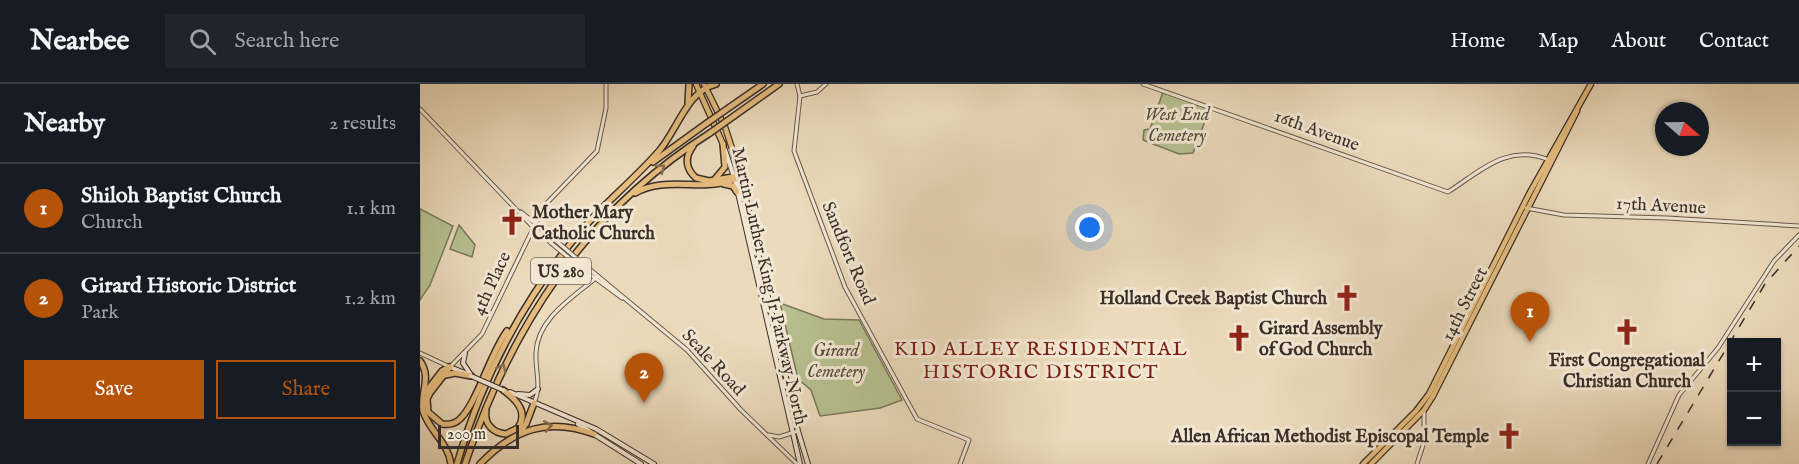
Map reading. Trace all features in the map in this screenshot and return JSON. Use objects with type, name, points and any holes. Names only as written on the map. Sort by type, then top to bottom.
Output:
[{"type":"highway","points":[[687,108],[689,84]]},
{"type":"highway","points":[[642,170],[668,140],[694,96],[701,93],[705,85],[716,84]]},
{"type":"highway","name":"US 280","points":[[456,464],[488,375],[522,310],[551,268],[581,231],[642,170],[763,84]]},
{"type":"highway","name":"US 280","points":[[465,464],[488,400],[516,340],[549,287],[588,237],[626,198],[700,139],[779,84]]},
{"type":"highway","points":[[700,139],[690,150],[687,165],[696,178],[712,181],[734,178]]},
{"type":"highway","points":[[712,181],[721,175],[725,167],[723,144]]},
{"type":"highway","points":[[720,183],[741,176]]},
{"type":"highway","points":[[626,198],[652,185],[720,183],[733,186],[737,192]]},
{"type":"highway","points":[[450,367],[430,393],[427,406],[431,418],[449,425],[460,419],[466,411],[494,352],[522,310]]},
{"type":"highway","points":[[420,361],[426,378],[421,402],[427,420],[446,445],[451,464]]},
{"type":"highway","points":[[421,402],[436,378],[450,367]]},
{"type":"highway","points":[[444,376],[455,373],[471,376]]},
{"type":"highway","points":[[503,390],[520,405],[521,423]]},
{"type":"highway","points":[[488,400],[486,422],[494,431],[506,434],[521,423],[534,403]]},
{"type":"highway","points":[[480,464],[511,440],[526,424],[534,403]]},
{"type":"highway","points":[[511,440],[540,427],[555,424],[570,425],[594,434]]},
{"type":"main road","name":"Martin Luther King Jr Parkway North","points":[[696,84],[723,144],[734,178],[798,464]]},
{"type":"main road","name":"14th Street","points":[[1363,464],[1426,398],[1549,160],[1593,84]]},
{"type":"main road","name":"Martin Luther King Jr Parkway North","points":[[705,85],[725,127],[741,176],[798,431],[808,464]]},
{"type":"main road","name":"14th Street","points":[[1424,410],[1525,207]]},
{"type":"main road","points":[[465,353],[463,363],[471,376]]},
{"type":"main road","points":[[450,367],[596,429],[654,464]]},
{"type":"main road","points":[[513,394],[530,395],[538,388]]},
{"type":"main road","points":[[1371,464],[1424,410]]},
{"type":"main road","points":[[567,418],[641,464]]},
{"type":"street","name":"4th Place","points":[[450,367],[465,353],[490,320],[546,203],[597,151],[606,108],[606,84]]},
{"type":"street","name":"Sandfort Road","points":[[797,84],[800,96],[794,151],[832,258],[851,298],[920,422],[969,440],[960,464]]},
{"type":"street","points":[[800,96],[813,93],[826,84]]},
{"type":"street","name":"16th Avenue","points":[[1143,84],[1448,192],[1501,157],[1532,156],[1549,160]]},
{"type":"street","name":"Seale Road","points":[[420,109],[510,204],[581,265],[687,350],[741,410],[798,464]]},
{"type":"street","name":"17th Avenue","points":[[1525,207],[1564,215],[1667,218],[1799,226]]},
{"type":"street","points":[[1648,464],[1678,395],[1722,344],[1774,261],[1799,235]]},
{"type":"street","name":"Seale Road","points":[[581,265],[596,277]]},
{"type":"street","points":[[586,286],[587,272]]},
{"type":"street","points":[[534,403],[538,388],[536,354],[539,333],[549,319],[596,277]]},
{"type":"street","points":[[420,354],[450,367]]},
{"type":"street","name":"14th Street","points":[[1417,464],[1424,442],[1424,410]]},
{"type":"street","points":[[764,432],[779,437],[798,431]]},
{"type":"green space","name":"West End Cemetery","points":[[1163,92],[1210,108],[1193,153],[1179,154],[1143,140],[1144,130],[1150,129]]},
{"type":"green space","points":[[420,209],[453,226],[430,285],[420,300]]},
{"type":"green space","points":[[459,225],[475,245],[472,257],[450,249]]},
{"type":"green space","name":"Girard Cemetery","points":[[780,303],[824,319],[859,320],[902,400],[880,408],[820,416],[811,390],[798,379]]},
{"type":"railway","points":[[1657,464],[1765,284],[1799,246]]},
{"type":"place","name":"Mother Mary Catholic Church","points":[[512,222]]},
{"type":"place","name":"Holland Creek Baptist Church","points":[[1347,298]]},
{"type":"place","name":"First Congregational Christian Church","points":[[1627,332]]},
{"type":"place","name":"Girard Assembly of God Church","points":[[1239,338]]},
{"type":"place","name":"Shiloh Baptist Church","points":[[1530,342]]},
{"type":"place","name":"Girard Historic District","points":[[644,403]]},
{"type":"place","name":"Allen African Methodist Episcopal Temple","points":[[1509,436]]},
{"type":"district","name":"KID ALLEY RESIDENTIAL HISTORIC DISTRICT","points":[[1041,360]]}]
